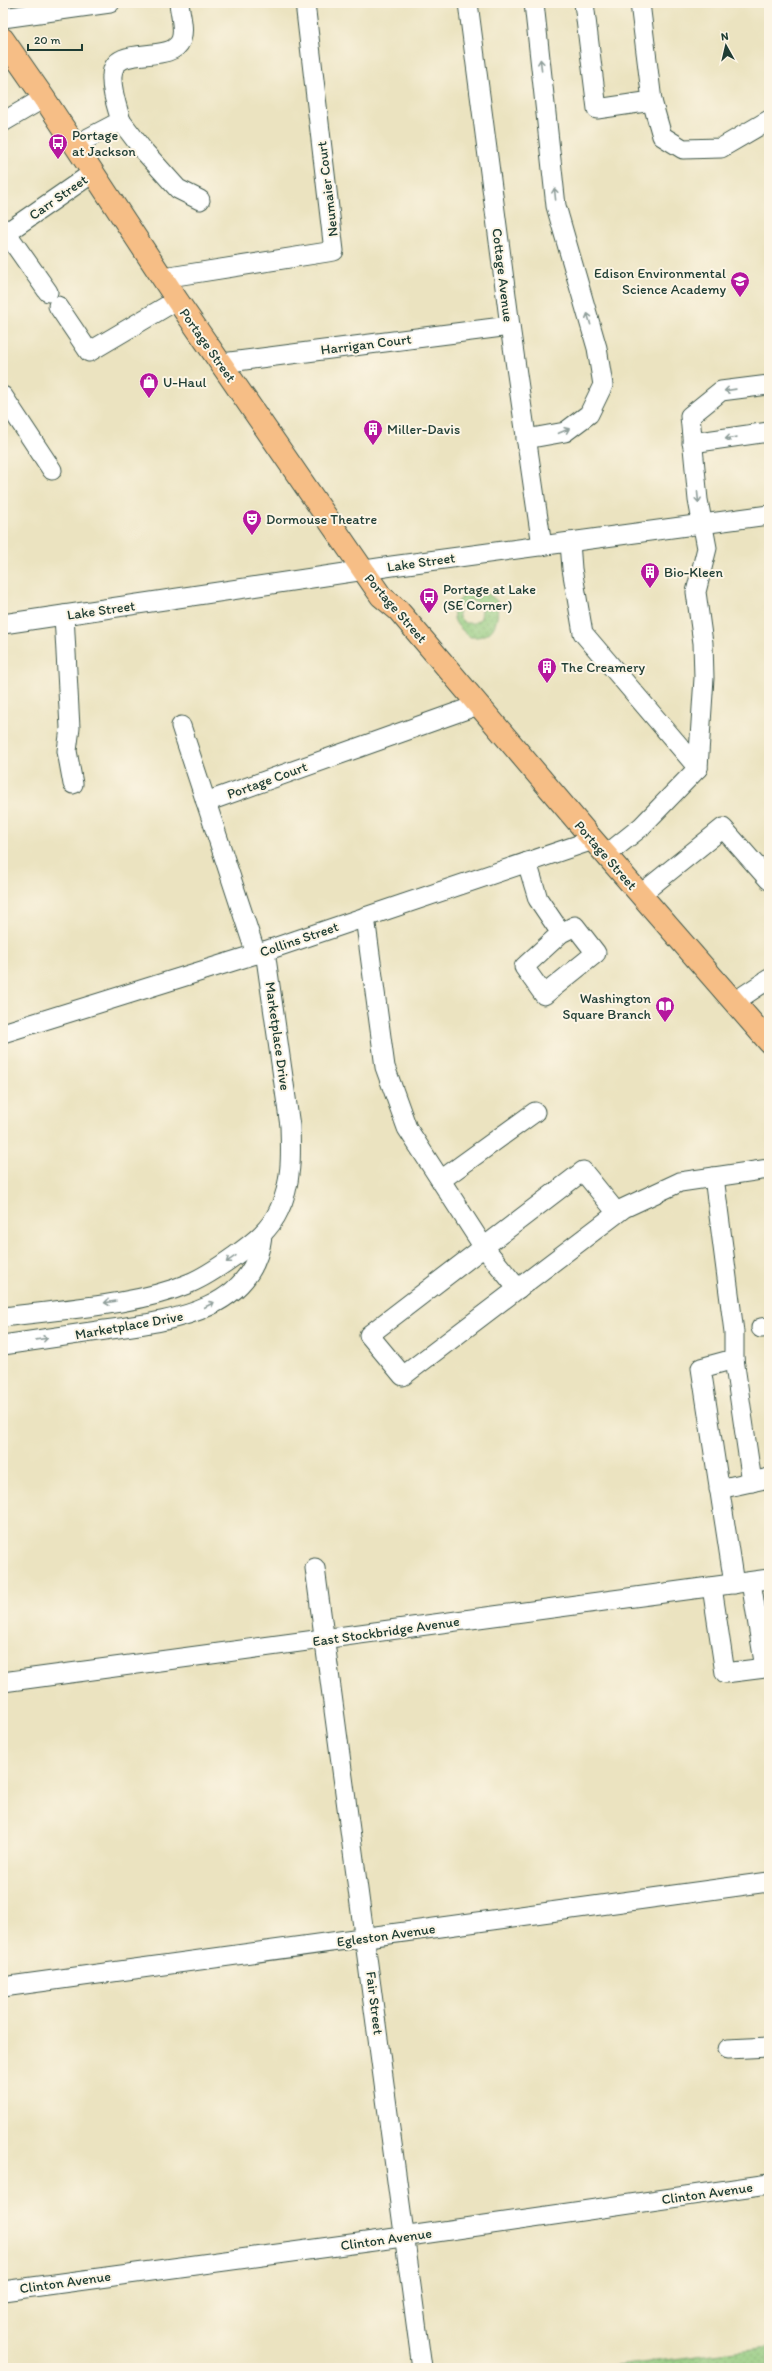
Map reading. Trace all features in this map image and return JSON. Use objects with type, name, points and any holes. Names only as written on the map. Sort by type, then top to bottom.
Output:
[{"type":"main road","name":"Portage Street","points":[[3,39],[94,172],[177,300],[381,596],[398,610],[640,894],[769,1042]]},
{"type":"street","points":[[3,18],[110,3]]},
{"type":"street","points":[[179,3],[182,39],[176,48],[163,52],[122,58],[115,66],[112,75],[121,121],[143,150],[178,189],[200,200]]},
{"type":"street","name":"Neumaier Court","points":[[163,278],[334,251],[305,3]]},
{"type":"street","name":"Cottage Avenue","points":[[468,3],[510,326],[542,546]]},
{"type":"street","points":[[526,439],[565,432],[589,414],[603,385],[597,348],[556,206],[534,3]]},
{"type":"street","points":[[586,3],[584,3],[597,109],[652,101]]},
{"type":"street","points":[[640,3],[652,101],[662,136],[683,149],[721,148],[769,120]]},
{"type":"street","points":[[3,122],[44,98]]},
{"type":"street","points":[[75,145],[121,121]]},
{"type":"street","name":"Carr Street","points":[[4,232],[94,172]]},
{"type":"street","points":[[4,232],[53,299],[89,352],[177,300]]},
{"type":"street","name":"Harrigan Court","points":[[222,364],[510,326]]},
{"type":"street","points":[[600,847],[641,827],[698,768],[704,678],[703,643],[696,592],[707,548],[702,524],[690,416],[721,391],[769,385]]},
{"type":"street","points":[[3,396],[52,470]]},
{"type":"street","points":[[692,443],[769,432]]},
{"type":"street","name":"Lake Street","points":[[3,624],[363,571],[769,515]]},
{"type":"street","points":[[570,542],[572,569],[583,633],[698,768]]},
{"type":"street","points":[[64,615],[70,728],[67,751],[73,784]]},
{"type":"street","name":"Portage Court","points":[[206,802],[478,705]]},
{"type":"street","points":[[181,726],[206,802],[261,952]]},
{"type":"street","points":[[640,894],[723,828],[769,880]]},
{"type":"street","name":"Collins Street","points":[[3,1033],[261,952],[527,862],[600,847]]},
{"type":"street","points":[[527,862],[538,899],[561,933]]},
{"type":"street","points":[[365,917],[385,1067],[408,1128],[483,1246],[518,1288]]},
{"type":"street","name":"Marketplace Drive","points":[[3,1317],[140,1298],[166,1292],[191,1283],[217,1268],[262,1236],[280,1209],[287,1184],[291,1156],[290,1126],[261,952]]},
{"type":"street","points":[[734,1002],[769,979]]},
{"type":"street","points":[[441,1180],[535,1112]]},
{"type":"street","points":[[621,1210],[583,1171],[483,1246],[369,1335],[403,1376],[621,1210],[680,1182],[769,1169]]},
{"type":"street","points":[[714,1177],[734,1332],[734,1359],[760,1480],[719,1489]]},
{"type":"street","name":"Marketplace Drive","points":[[3,1345],[157,1322],[196,1312],[227,1295],[252,1270],[260,1255],[262,1236]]},
{"type":"street","points":[[712,1587],[725,1673],[764,1668],[719,1489],[701,1368],[734,1359]]},
{"type":"street","name":"Fair Street","points":[[315,1568],[366,1938],[422,2368]]},
{"type":"street","name":"East Stockbridge Avenue","points":[[3,1682],[769,1579]]},
{"type":"street","name":"Egleston Avenue","points":[[3,1987],[769,1882]]},
{"type":"street","points":[[728,2049],[769,2047]]},
{"type":"street","name":"Clinton Avenue","points":[[3,2290],[405,2236],[769,2184]]},
{"type":"green space","points":[[467,592],[487,593],[497,601],[497,615],[494,627],[485,635],[470,637],[455,622],[453,614],[454,609],[458,610],[459,617],[465,623],[474,623],[481,618],[482,608],[477,602],[468,601],[461,606],[456,604]]},
{"type":"green space","points":[[769,2347],[769,2368],[600,2368]]},
{"type":"place","name":"Portage at Jackson","points":[[58,160]]},
{"type":"place","name":"Edison Environmental Science Academy","points":[[740,298]]},
{"type":"place","name":"U-Haul","points":[[149,399]]},
{"type":"place","name":"Miller-Davis","points":[[373,446]]},
{"type":"place","name":"Dormouse Theatre","points":[[252,536]]},
{"type":"place","name":"Bio-Kleen","points":[[650,589]]},
{"type":"place","name":"Portage at Lake (SE Corner)","points":[[429,614]]},
{"type":"place","name":"The Creamery","points":[[547,684]]},
{"type":"place","name":"Washington Square Branch","points":[[665,1023]]}]
